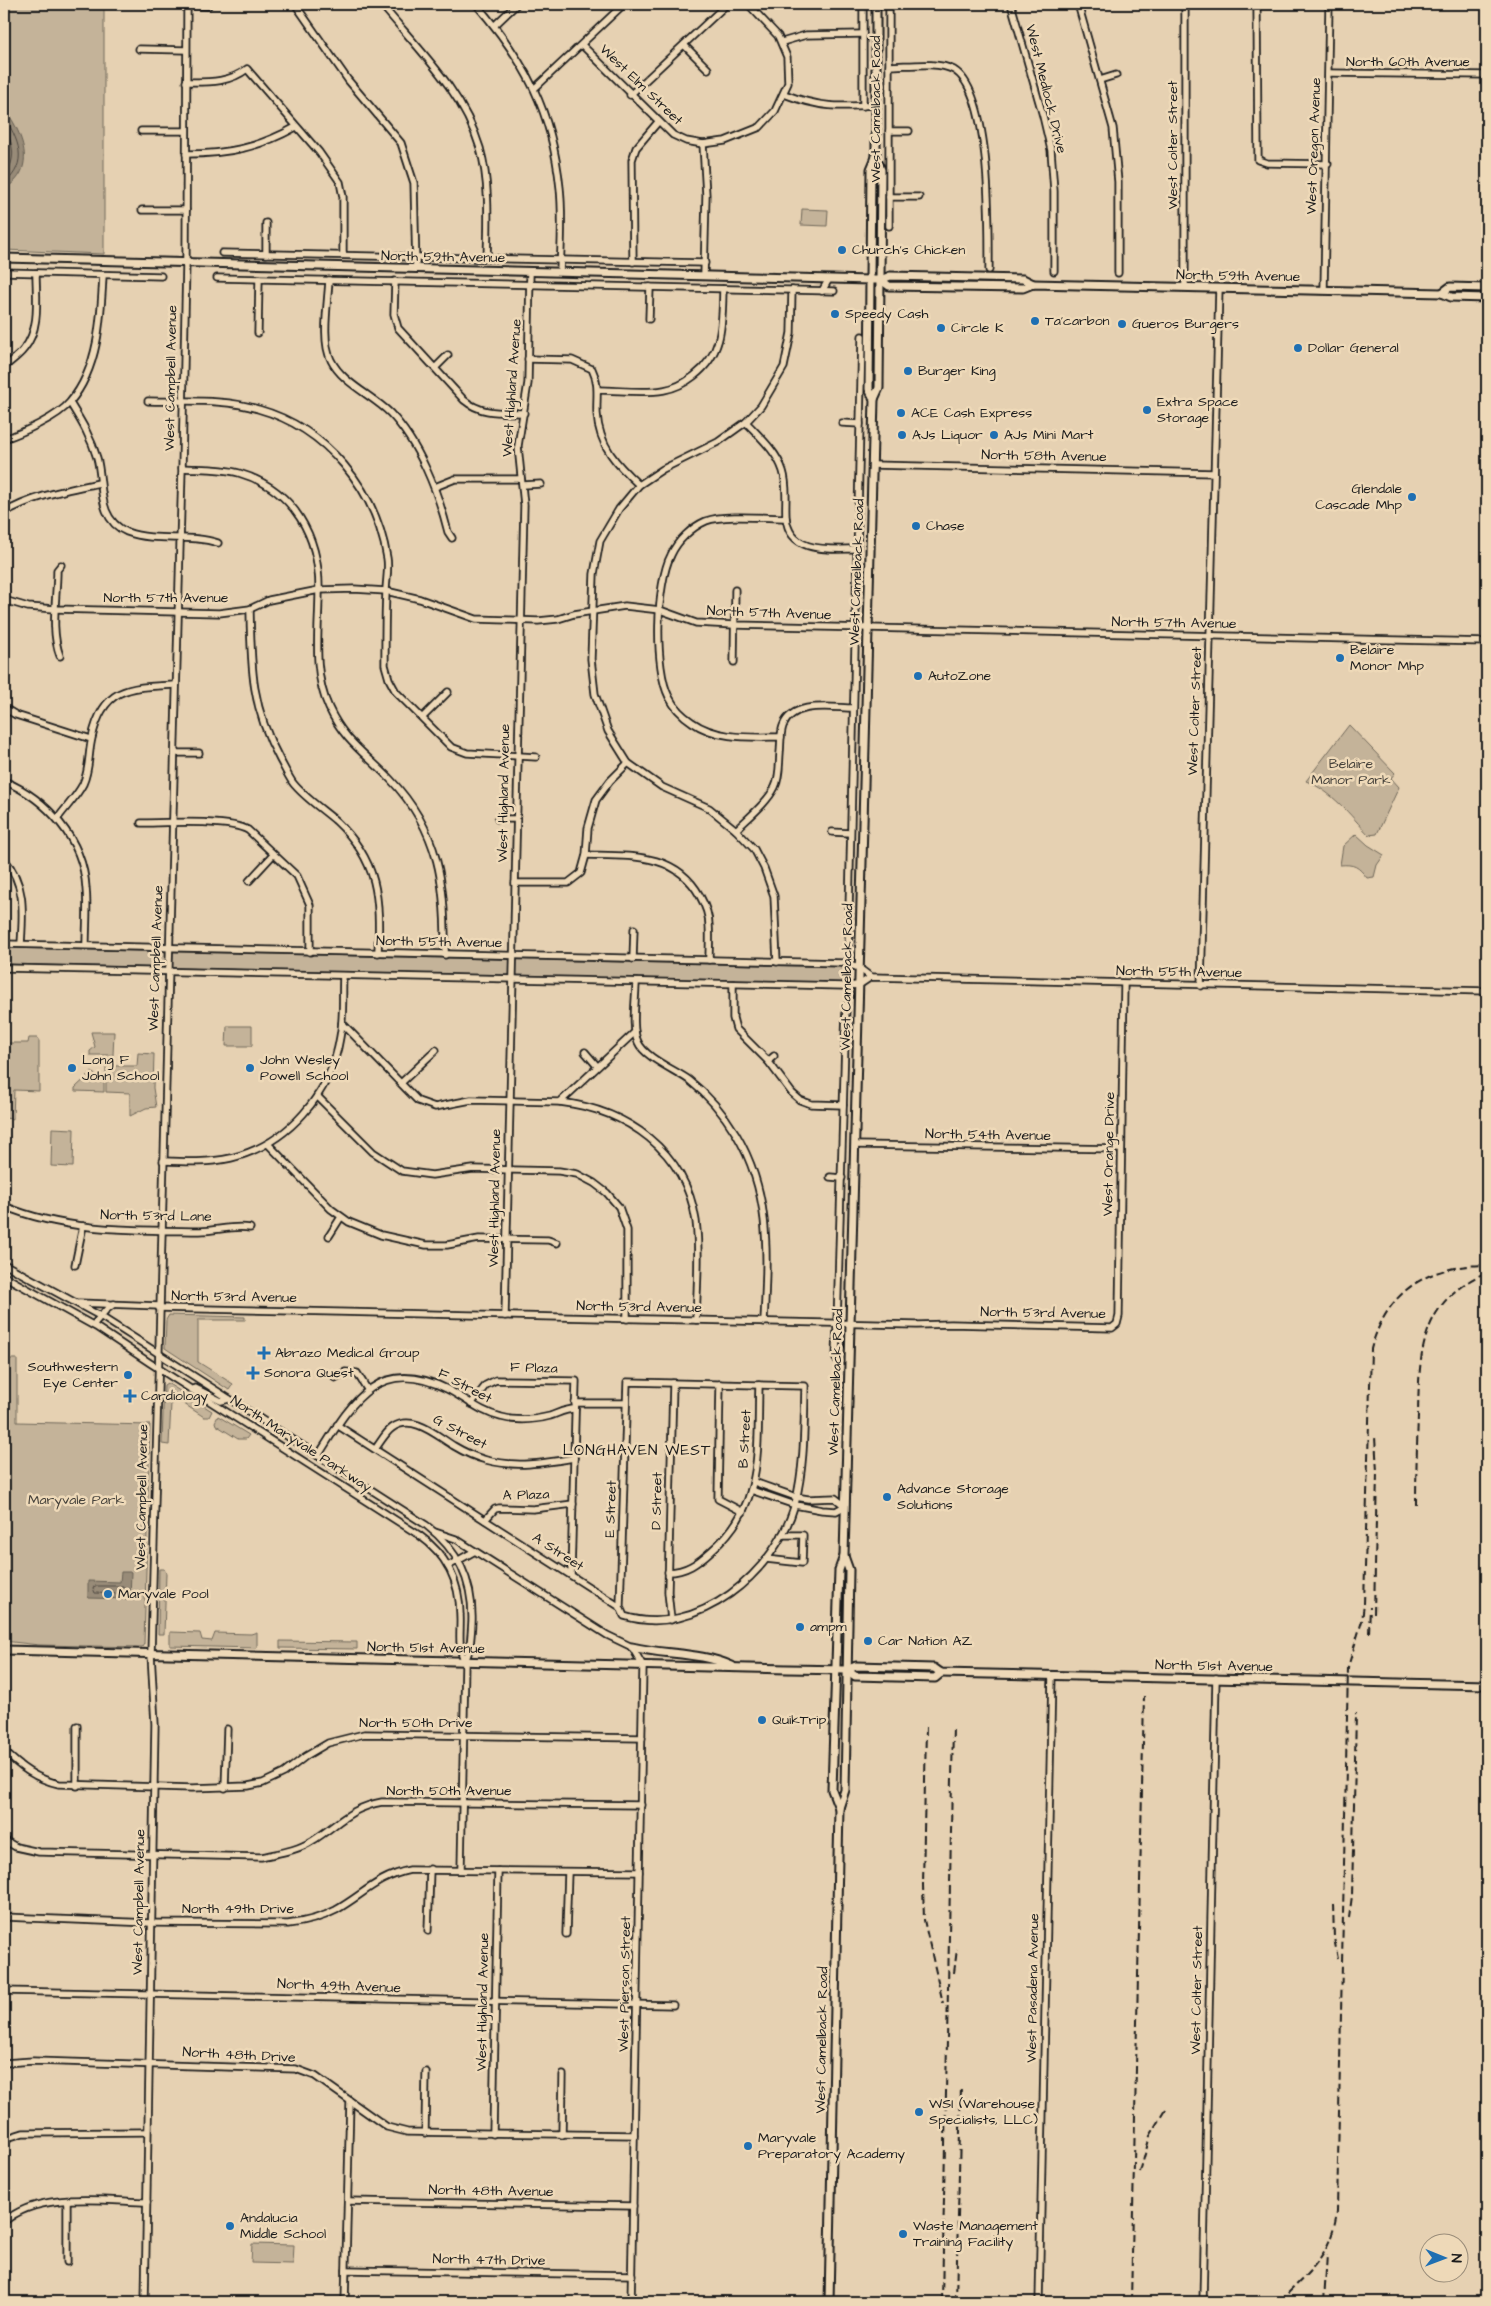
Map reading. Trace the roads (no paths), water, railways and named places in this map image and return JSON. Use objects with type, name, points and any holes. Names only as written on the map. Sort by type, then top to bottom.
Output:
[{"type":"main road","name":"West Camelback Road","points":[[839,1808],[832,1790],[839,1570],[844,1556],[851,1324],[874,398],[879,388],[881,280],[885,214],[881,170],[876,157],[876,4]]},
{"type":"main road","name":"West Camelback Road","points":[[874,398],[869,389],[865,349],[870,280],[871,170],[876,157]]},
{"type":"main road","name":"North 59th Avenue","points":[[4,258],[881,280],[889,286],[1023,288],[1033,284],[1184,287],[1442,293],[1451,298],[1487,298]]},
{"type":"main road","name":"North 59th Avenue","points":[[1442,293],[1450,287],[1487,288]]},
{"type":"main road","name":"West Camelback Road","points":[[829,2302],[839,1808],[845,1790],[849,1570],[844,1556]]},
{"type":"main road","points":[[632,1647],[661,1653],[713,1658],[737,1668]]},
{"type":"main road","name":"North 51st Avenue","points":[[4,1650],[837,1670],[847,1670],[856,1666],[913,1667],[934,1668],[941,1673],[1487,1685]]},
{"type":"main road","name":"North 51st Avenue","points":[[847,1670],[855,1676],[883,1677],[935,1678],[941,1673]]},
{"type":"street","points":[[295,4],[348,80],[401,143],[414,183],[416,269]]},
{"type":"street","points":[[381,4],[440,73],[465,114],[480,148],[486,181],[487,259]]},
{"type":"street","points":[[476,4],[495,25],[525,68],[548,122],[560,190],[560,272]]},
{"type":"street","points":[[495,25],[517,4]]},
{"type":"street","points":[[535,88],[624,4]]},
{"type":"street","points":[[630,95],[727,4]]},
{"type":"street","points":[[704,276],[706,195],[703,144],[725,141],[760,127],[775,111],[788,83],[788,69],[782,42],[748,4]]},
{"type":"street","name":"West Camelback Road","points":[[863,4],[863,106]]},
{"type":"street","name":"West Camelback Road","points":[[889,4],[889,197],[885,214],[889,226]]},
{"type":"street","name":"West Medlock Drive","points":[[1011,4],[1051,150],[1054,191],[1054,271]]},
{"type":"street","points":[[1078,4],[1113,128],[1117,160],[1118,273]]},
{"type":"street","name":"West Colter Street","points":[[1184,287],[1185,4]]},
{"type":"street","points":[[1256,4],[1256,155],[1261,162],[1328,164]]},
{"type":"street","name":"West Oregon Avenue","points":[[1324,290],[1324,203],[1328,164],[1329,4]]},
{"type":"street","points":[[187,5],[208,6]]},
{"type":"street","name":"West Campbell Avenue","points":[[145,2302],[155,1724],[150,1654],[182,468],[186,263],[187,5]]},
{"type":"street","points":[[782,42],[806,34],[863,34]]},
{"type":"street","name":"West Elm Street","points":[[582,45],[630,95],[673,135],[686,141],[703,144]]},
{"type":"street","points":[[684,45],[708,69]]},
{"type":"street","points":[[139,49],[186,50]]},
{"type":"street","points":[[889,66],[948,68],[960,74],[967,85],[983,141],[988,176],[989,270]]},
{"type":"street","points":[[186,82],[222,80],[236,77],[248,69],[319,152],[340,182],[343,197],[343,255]]},
{"type":"street","name":"North 60th Avenue","points":[[1329,74],[1487,75]]},
{"type":"street","points":[[1100,80],[1116,75]]},
{"type":"street","points":[[784,94],[810,104],[823,106],[876,105]]},
{"type":"street","points":[[633,262],[632,160],[636,148],[658,122]]},
{"type":"street","points":[[186,154],[239,151],[264,143],[296,127]]},
{"type":"street","points":[[141,131],[186,131]]},
{"type":"street","points":[[889,131],[909,131]]},
{"type":"street","points":[[889,197],[919,197]]},
{"type":"street","points":[[142,210],[186,210]]},
{"type":"street","points":[[266,224],[266,254]]},
{"type":"street","name":"North 59th Avenue","points":[[222,253],[704,263]]},
{"type":"street","points":[[4,272],[161,276]]},
{"type":"street","name":"West Highland Avenue","points":[[505,1316],[524,504],[518,446],[524,413],[528,358],[530,272]]},
{"type":"street","points":[[4,367],[24,349],[32,335],[36,314],[36,273]]},
{"type":"street","points":[[4,439],[39,424],[70,403],[89,369],[99,336],[103,275]]},
{"type":"street","name":"North 59th Avenue","points":[[217,278],[834,291]]},
{"type":"street","points":[[258,333],[259,279]]},
{"type":"street","points":[[822,291],[830,279]]},
{"type":"street","points":[[329,280],[326,347],[330,360],[338,371],[390,414],[417,451],[435,488],[448,532],[452,538]]},
{"type":"street","points":[[395,282],[394,314],[398,328],[436,367],[464,400],[474,407],[488,412],[524,413]]},
{"type":"street","points":[[650,287],[650,319]]},
{"type":"street","name":"West Colter Street","points":[[1201,986],[1219,288]]},
{"type":"street","points":[[598,390],[662,391],[682,384],[707,366],[717,347],[722,330],[724,289]]},
{"type":"street","points":[[777,962],[774,896],[764,868],[754,849],[736,830],[709,808],[662,787],[628,763],[608,731],[594,694],[591,659],[594,574],[600,541],[619,508],[639,485],[663,469],[718,442],[746,422],[761,406],[784,367],[791,333],[792,290]]},
{"type":"street","name":"West Camelback Road","points":[[848,955],[860,424],[865,349],[862,336]]},
{"type":"street","points":[[436,367],[448,355]]},
{"type":"street","points":[[528,358],[572,360],[592,370],[597,379],[599,430],[604,445],[617,465],[639,485]]},
{"type":"street","points":[[148,401],[224,402],[258,409],[287,421],[320,440],[347,465],[367,497],[383,534],[387,561],[385,664],[389,679],[396,692],[451,747],[467,753],[536,757]]},
{"type":"street","points":[[70,403],[89,433],[98,460],[99,483],[103,504],[113,521],[126,531],[147,536],[206,539],[218,543]]},
{"type":"street","points":[[746,422],[773,452],[783,470],[786,487],[786,518],[788,530],[793,537],[807,547],[857,549]]},
{"type":"street","points":[[842,423],[860,424]]},
{"type":"street","name":"North 58th Avenue","points":[[872,465],[1214,473]]},
{"type":"street","points":[[182,468],[238,472],[262,482],[289,503],[308,530],[316,553],[319,590],[318,659],[320,683],[326,701],[342,732],[397,786],[426,831],[438,862],[443,889],[446,916],[445,955]]},
{"type":"street","points":[[435,488],[456,479],[541,484]]},
{"type":"street","points":[[4,513],[16,506],[67,490],[99,483]]},
{"type":"street","points":[[781,737],[729,736],[693,723],[680,711],[668,696],[660,665],[660,610],[664,573],[670,556],[679,541],[693,530],[707,521],[739,517],[786,518]]},
{"type":"street","points":[[60,656],[57,646],[55,609],[57,570],[61,564]]},
{"type":"street","name":"North 57th Avenue","points":[[4,600],[28,607],[55,609],[219,613],[250,608],[269,600],[319,590],[386,591],[420,599],[476,619],[521,621],[558,619],[617,606],[660,610],[696,623],[734,625],[1487,642]]},
{"type":"street","points":[[734,662],[735,590]]},
{"type":"street","points":[[250,608],[251,674],[259,713],[272,746],[293,784],[353,837],[368,863],[377,894],[378,953]]},
{"type":"street","points":[[58,818],[83,784],[90,761],[92,739],[100,712],[115,695],[138,687],[176,685]]},
{"type":"street","points":[[423,718],[448,692]]},
{"type":"street","points":[[4,708],[16,715],[92,739]]},
{"type":"street","points":[[736,830],[770,796],[776,787],[783,725],[789,717],[799,710],[807,708],[853,708]]},
{"type":"street","points":[[175,753],[199,754]]},
{"type":"street","points":[[515,883],[568,884],[581,873],[586,856],[588,828],[596,800],[610,781],[628,763]]},
{"type":"street","points":[[4,781],[31,796],[58,818],[73,844],[82,867],[86,886],[86,945]]},
{"type":"street","points":[[498,819],[516,819]]},
{"type":"street","points":[[141,823],[242,826],[248,830],[297,876],[305,891],[310,905],[310,952]]},
{"type":"street","points":[[832,832],[850,833]]},
{"type":"street","points":[[249,881],[273,855]]},
{"type":"street","points":[[586,856],[636,856],[671,865],[692,883],[705,906],[709,924],[709,960]]},
{"type":"street","points":[[4,859],[18,879],[22,894],[21,944]]},
{"type":"street","points":[[633,959],[634,929]]},
{"type":"street","name":"North 55th Avenue","points":[[4,944],[844,963],[859,968],[871,977],[1487,991]]},
{"type":"street","points":[[4,968],[844,986],[859,985],[871,977]]},
{"type":"street","points":[[163,1161],[222,1160],[246,1154],[268,1144],[296,1123],[318,1096],[334,1063],[342,1023],[343,976]]},
{"type":"street","points":[[636,982],[635,1032],[637,1041],[643,1050],[690,1081],[718,1108],[736,1134],[758,1186],[765,1218],[764,1322]]},
{"type":"street","points":[[733,984],[734,1024],[741,1034],[768,1061],[792,1093],[800,1100],[811,1104],[843,1105]]},
{"type":"street","name":"West Orange Drive","points":[[1117,1324],[1119,1316],[1124,984]]},
{"type":"street","name":"West Camelback Road","points":[[836,1359],[846,1006]]},
{"type":"street","points":[[342,1023],[418,1101],[429,1106],[471,1100],[560,1102],[592,1107],[631,1124],[655,1143],[674,1166],[688,1192],[696,1220],[696,1320]]},
{"type":"street","points":[[560,1102],[635,1032]]},
{"type":"street","points":[[401,1083],[436,1050]]},
{"type":"street","points":[[585,1052],[597,1066]]},
{"type":"street","points":[[768,1061],[774,1056]]},
{"type":"street","points":[[318,1096],[374,1152],[402,1171],[432,1175],[473,1169],[559,1171],[577,1174],[594,1183],[614,1200],[624,1219],[628,1239],[627,1319]]},
{"type":"street","points":[[268,1144],[317,1196],[341,1217],[375,1233],[414,1243],[442,1245],[479,1239],[548,1240],[557,1243]]},
{"type":"street","name":"North 54th Avenue","points":[[855,1145],[1121,1150]]},
{"type":"street","points":[[830,1177],[842,1178]]},
{"type":"street","name":"North 53rd Lane","points":[[4,1206],[44,1218],[119,1231],[214,1231],[239,1226],[250,1228]]},
{"type":"street","points":[[329,1236],[341,1217]]},
{"type":"street","points":[[75,1265],[83,1226]]},
{"type":"street","name":"North Maryvale Parkway","points":[[4,1264],[100,1316],[435,1532],[459,1559],[468,1582],[472,1609],[470,1650],[464,1662]]},
{"type":"street","name":"North Maryvale Parkway","points":[[4,1276],[93,1324],[158,1368],[423,1538],[438,1551],[454,1578],[460,1602],[459,1650],[464,1662]]},
{"type":"street","name":"North 53rd Avenue","points":[[78,1303],[159,1307],[837,1324],[1112,1328],[1117,1324]]},
{"type":"street","points":[[93,1324],[114,1304]]},
{"type":"street","points":[[335,1378],[345,1372],[357,1373],[367,1389]]},
{"type":"street","name":"F Street","points":[[318,1456],[349,1407],[367,1389],[398,1378],[414,1378],[435,1383],[488,1413],[511,1419],[543,1418],[575,1406],[626,1403]]},
{"type":"street","name":"F Plaza","points":[[471,1404],[486,1385],[496,1380],[576,1382],[575,1406]]},
{"type":"street","name":"E Street","points":[[620,1607],[627,1382],[673,1383]]},
{"type":"street","points":[[673,1383],[760,1385]]},
{"type":"street","name":"D Street","points":[[671,1620],[668,1607],[668,1572],[673,1383]]},
{"type":"street","points":[[720,1384],[718,1499],[744,1512]]},
{"type":"street","points":[[186,1385],[205,1392],[221,1401],[229,1399]]},
{"type":"street","name":"B Street","points":[[668,1572],[684,1570],[704,1557],[726,1536],[744,1512],[756,1472],[760,1385]]},
{"type":"street","name":"A Street","points":[[337,1426],[620,1607],[624,1616],[671,1620],[702,1611],[730,1595],[766,1559],[782,1535],[795,1505],[802,1464],[804,1386],[760,1385]]},
{"type":"street","points":[[571,1575],[575,1406]]},
{"type":"street","points":[[256,1417],[258,1431]]},
{"type":"street","name":"G Street","points":[[375,1449],[390,1429],[398,1425],[410,1423],[420,1425],[464,1452],[491,1462],[533,1465],[574,1458]]},
{"type":"street","points":[[751,1490],[795,1505],[836,1511],[845,1506],[835,1498],[808,1499],[796,1497],[754,1482]]},
{"type":"street","name":"A Plaza","points":[[485,1520],[492,1512],[499,1508],[533,1509],[573,1504]]},
{"type":"street","name":"North Maryvale Parkway","points":[[435,1532],[447,1534],[607,1635],[632,1647]]},
{"type":"street","points":[[766,1559],[802,1563],[804,1535],[782,1535]]},
{"type":"street","points":[[448,1566],[475,1551]]},
{"type":"street","points":[[632,1647],[643,1666]]},
{"type":"street","points":[[461,1869],[464,1662]]},
{"type":"street","name":"West Pierson Street","points":[[631,2302],[643,1666]]},
{"type":"street","name":"West Pasadena Avenue","points":[[1039,2302],[1052,1675]]},
{"type":"street","name":"West Colter Street","points":[[1203,2302],[1216,1678]]},
{"type":"street","points":[[77,1726],[77,1786]]},
{"type":"street","points":[[226,1788],[227,1729]]},
{"type":"street","name":"North 50th Drive","points":[[4,1751],[18,1765],[40,1778],[59,1784],[77,1786],[226,1788],[263,1783],[284,1773],[306,1756],[328,1743],[345,1737],[364,1734],[642,1738]]},
{"type":"street","name":"North 50th Avenue","points":[[4,1840],[16,1847],[38,1852],[261,1856],[293,1850],[312,1841],[355,1810],[373,1804],[393,1801],[641,1805]]},
{"type":"street","points":[[428,1931],[430,1869]]},
{"type":"street","name":"North 49th Drive","points":[[4,1917],[151,1923],[288,1924],[307,1921],[337,1910],[380,1880],[410,1870],[639,1872]]},
{"type":"street","name":"West Highland Avenue","points":[[493,2134],[498,1871]]},
{"type":"street","points":[[566,1934],[568,1872]]},
{"type":"street","name":"North 49th Avenue","points":[[4,1991],[150,1993],[496,2003],[673,2005]]},
{"type":"street","name":"North 48th Drive","points":[[4,2063],[33,2061],[296,2068],[315,2076],[388,2127],[407,2132],[634,2135]]},
{"type":"street","points":[[425,2133],[426,2072]]},
{"type":"street","points":[[562,2135],[563,2074]]},
{"type":"street","points":[[345,2302],[350,2101]]},
{"type":"street","points":[[4,2139],[23,2133],[147,2132]]},
{"type":"street","points":[[67,2201],[67,2262]]},
{"type":"street","name":"North 48th Avenue","points":[[348,2201],[633,2206]]},
{"type":"street","points":[[4,2222],[17,2213],[49,2202],[147,2202]]},
{"type":"street","name":"North 47th Drive","points":[[346,2270],[632,2275]]},
{"type":"water","points":[[4,108],[17,128],[24,150],[24,161],[21,172],[15,181],[4,189]]},
{"type":"water","points":[[121,1572],[131,1572],[130,1599],[88,1598],[88,1581],[120,1582]]},
{"type":"railway","points":[[1279,2302],[1317,2262],[1330,2240],[1337,2211],[1348,1667],[1362,1621],[1364,1604],[1371,1349],[1378,1328],[1388,1311],[1399,1296],[1413,1285],[1429,1276],[1446,1270],[1466,1266],[1487,1265]]},
{"type":"railway","points":[[1416,1505],[1420,1371],[1428,1331],[1436,1314],[1448,1298],[1465,1284],[1487,1272]]},
{"type":"railway","points":[[1374,1614],[1377,1472],[1375,1437]]},
{"type":"railway","points":[[1369,1633],[1370,1607]]},
{"type":"railway","points":[[1131,2302],[1144,1696]]},
{"type":"railway","points":[[1349,1918],[1352,1896],[1356,1713]]},
{"type":"railway","points":[[942,2302],[953,1726]]},
{"type":"railway","points":[[926,1727],[924,1920],[943,2003]]},
{"type":"railway","points":[[1333,1904],[1334,1938],[1338,1959]]},
{"type":"railway","points":[[954,1973],[957,1949]]},
{"type":"railway","points":[[956,2302],[961,2087]]},
{"type":"railway","points":[[1140,2172],[1150,2136],[1166,2110]]},
{"type":"railway","points":[[1324,2302],[1327,2254]]},
{"type":"place","name":"Church's Chicken","points":[[842,250]]},
{"type":"place","name":"Speedy Cash","points":[[835,314]]},
{"type":"place","name":"Ta'carbon","points":[[1035,321]]},
{"type":"place","name":"Gueros Burgers","points":[[1122,324]]},
{"type":"place","name":"Circle K","points":[[941,328]]},
{"type":"place","name":"Dollar General","points":[[1298,348]]},
{"type":"place","name":"Burger King","points":[[908,371]]},
{"type":"place","name":"Extra Space Storage","points":[[1147,410]]},
{"type":"place","name":"ACE Cash Express","points":[[901,413]]},
{"type":"place","name":"AJs Liquor","points":[[902,435]]},
{"type":"place","name":"AJs Mini Mart","points":[[994,435]]},
{"type":"place","name":"Glendale Cascade Mhp","points":[[1412,497]]},
{"type":"place","name":"Chase","points":[[916,526]]},
{"type":"place","name":"Belaire Monor Mhp","points":[[1340,658]]},
{"type":"place","name":"AutoZone","points":[[918,676]]},
{"type":"place","name":"Long F John School","points":[[72,1068]]},
{"type":"place","name":"John Wesley Powell School","points":[[250,1068]]},
{"type":"place","name":"Abrazo Medical Group","points":[[264,1353]]},
{"type":"place","name":"Sonora Quest","points":[[253,1373]]},
{"type":"place","name":"Southwestern Eye Center","points":[[128,1375]]},
{"type":"place","name":"Cardiology","points":[[130,1396]]},
{"type":"place","name":"Advance Storage Solutions","points":[[887,1497]]},
{"type":"place","name":"Maryvale Pool","points":[[108,1594]]},
{"type":"place","name":"ampm","points":[[800,1627]]},
{"type":"place","name":"Car Nation AZ","points":[[868,1641]]},
{"type":"place","name":"QuikTrip","points":[[762,1720]]},
{"type":"place","name":"WSI (Warehouse Specialists, LLC)","points":[[919,2112]]},
{"type":"place","name":"Maryvale Preparatory Academy","points":[[748,2146]]},
{"type":"place","name":"Andalucia Middle School","points":[[230,2226]]},
{"type":"place","name":"Waste Management Training Facility","points":[[903,2234]]},
{"type":"district","name":"LONGHAVEN WEST","points":[[637,1450]]},
{"type":"park label","name":"Belaire Manor Park","points":[[1351,772]]},
{"type":"park label","name":"Maryvale Park","points":[[76,1500]]}]
